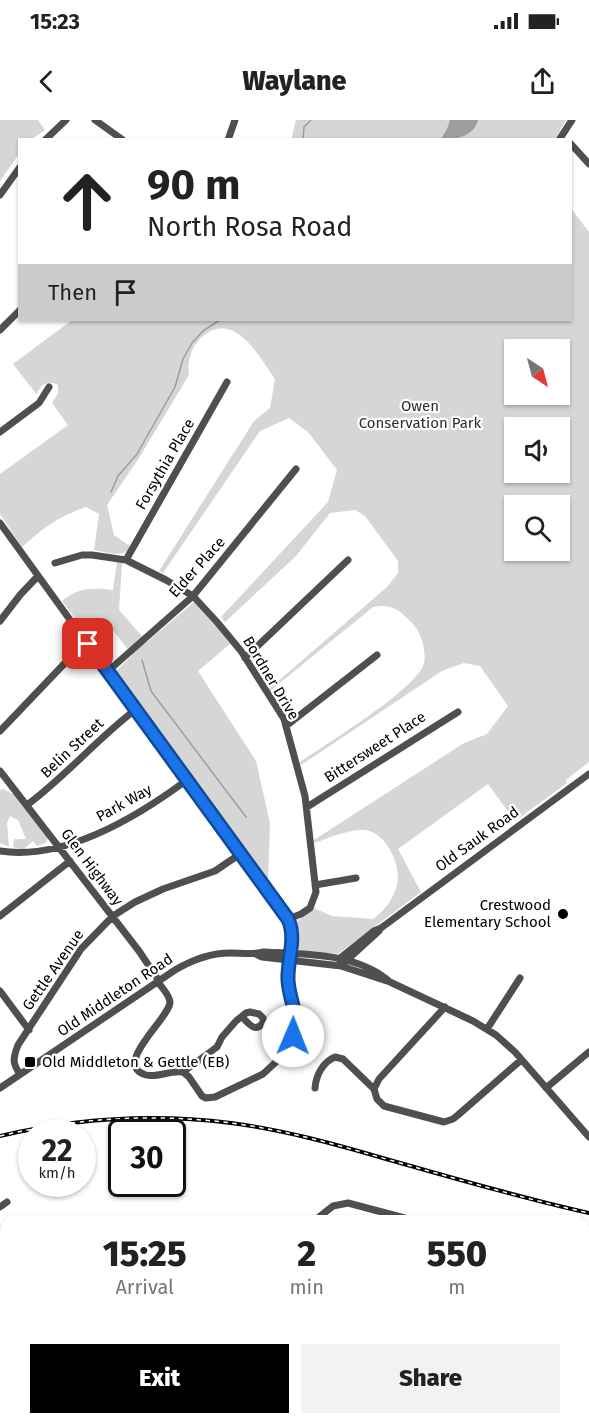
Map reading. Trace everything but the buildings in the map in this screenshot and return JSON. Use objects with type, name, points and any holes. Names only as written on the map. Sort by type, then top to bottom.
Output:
[{"type":"street","points":[[47,138],[66,120]]},
{"type":"street","points":[[95,120],[120,138]]},
{"type":"street","points":[[229,138],[235,120]]},
{"type":"street","points":[[564,138],[572,120]]},
{"type":"street","points":[[572,147],[589,164]]},
{"type":"street","points":[[0,195],[18,170]]},
{"type":"street","points":[[0,330],[18,312]]},
{"type":"street","name":"Forsythia Place","points":[[126,560],[227,382]]},
{"type":"street","points":[[0,432],[39,403],[49,387]]},
{"type":"street","name":"Elder Place","points":[[107,672],[193,596],[296,469]]},
{"type":"street","points":[[0,523],[288,919],[292,932],[288,980],[297,1022],[290,1042],[277,1061],[263,1074],[212,1098],[206,1098],[183,1072],[218,1047],[222,1037],[236,1020],[243,1017]]},
{"type":"street","name":"Bordner Drive","points":[[55,563],[82,555],[126,560],[193,596],[230,636],[245,658],[284,719],[307,807],[316,892],[313,905],[301,914],[288,919]]},
{"type":"street","points":[[245,658],[348,560]]},
{"type":"street","points":[[0,621],[38,576]]},
{"type":"street","points":[[0,731],[57,671],[88,644]]},
{"type":"street","points":[[286,726],[377,655]]},
{"type":"street","name":"Belin Street","points":[[27,805],[55,784],[111,729],[135,710]]},
{"type":"street","name":"Bittersweet Place","points":[[307,807],[458,711]]},
{"type":"street","name":"Glen Highway","points":[[0,771],[112,916],[169,998],[169,1007],[137,1052],[135,1065],[139,1071],[147,1075],[183,1072]]},
{"type":"street","name":"Old Sauk Road","points":[[342,962],[360,950],[381,928],[589,774]]},
{"type":"street","name":"Park Way","points":[[0,851],[33,853],[60,847],[116,824],[187,780]]},
{"type":"street","name":"Gettle Avenue","points":[[20,1074],[13,1059],[18,1046],[81,949],[112,916],[154,893],[215,871],[240,854]]},
{"type":"street","points":[[0,916],[70,861]]},
{"type":"street","points":[[315,885],[356,878]]},
{"type":"street","name":"Old Sauk Road","points":[[342,962],[374,931],[381,928]]},
{"type":"street","points":[[360,950],[361,966]]},
{"type":"street","name":"Old Middleton Road","points":[[0,1088],[184,965],[201,958],[220,953],[256,954],[262,957],[291,957],[342,962],[361,966],[390,982]]},
{"type":"street","name":"Old Middleton Road","points":[[342,962],[445,1007],[487,1029],[521,1060],[589,1137]]},
{"type":"street","points":[[487,1029],[520,978]]},
{"type":"street","points":[[0,991],[29,1030]]},
{"type":"street","points":[[374,1089],[379,1079],[445,1007]]},
{"type":"street","points":[[546,1088],[589,1052]]},
{"type":"street","points":[[315,1088],[320,1070],[335,1057],[343,1059],[374,1089],[377,1099],[384,1106],[448,1121],[458,1115],[521,1060]]},
{"type":"street","points":[[321,1215],[333,1206],[348,1203],[393,1215]]},
{"type":"green space","points":[[0,120],[38,120],[45,130],[33,138],[18,138],[18,155],[0,181]]},
{"type":"green space","points":[[296,120],[566,120],[556,138],[292,138]]},
{"type":"green space","name":"Owen Conservation Park","points":[[572,210],[589,232],[589,762],[566,780],[567,783],[515,821],[488,784],[398,849],[421,892],[338,954],[300,950],[297,946],[296,922],[314,908],[332,916],[373,919],[388,905],[397,885],[397,869],[391,851],[379,836],[372,832],[352,831],[314,843],[314,840],[464,743],[487,734],[508,706],[480,666],[464,663],[442,671],[301,765],[300,762],[368,717],[404,689],[423,666],[424,649],[418,631],[403,614],[390,607],[373,607],[270,691],[269,689],[387,587],[398,573],[398,561],[365,516],[355,510],[330,513],[296,556],[225,622],[221,617],[328,502],[337,470],[308,432],[289,418],[260,431],[163,573],[159,571],[254,421],[270,408],[275,379],[261,358],[243,338],[233,331],[222,328],[211,331],[193,348],[188,366],[189,375],[139,458],[107,505],[114,535],[131,547],[119,554],[94,550],[99,514],[86,507],[52,523],[22,547],[0,514],[0,474],[68,425],[52,403],[58,393],[58,385],[45,384],[37,395],[13,364],[71,321],[572,321]]},
{"type":"green space","points":[[117,562],[122,563],[119,610],[147,642],[194,602],[211,619],[230,644],[198,671],[256,761],[270,823],[268,881],[114,673],[132,655],[106,621],[89,637],[62,601],[74,593],[86,590],[113,590]]},
{"type":"green space","points":[[3,789],[15,795],[48,838],[46,843],[37,846],[33,841],[23,850],[13,847],[14,839],[26,839],[18,820],[10,816],[7,823],[9,847],[0,843],[0,790]]},
{"type":"shaded area","points":[[450,120],[478,120],[476,126],[463,136],[442,138]]},
{"type":"waterway","points":[[303,138],[304,127],[311,120]]},
{"type":"waterway","points":[[111,492],[118,476],[137,454],[175,387],[183,359],[192,343],[203,331],[218,321]]},
{"type":"waterway","points":[[142,660],[151,691],[246,817]]},
{"type":"railway","points":[[0,1136],[57,1125],[115,1119],[173,1118],[231,1123],[309,1138],[589,1213]]},
{"type":"place","name":"Crestwood Elementary School","points":[[563,914]]},
{"type":"place","name":"Old Middleton & Gettle (EB)","points":[[30,1062]]},
{"type":"route","points":[[88,644],[288,919],[292,932],[288,980],[297,1022],[293,1036]]}]
